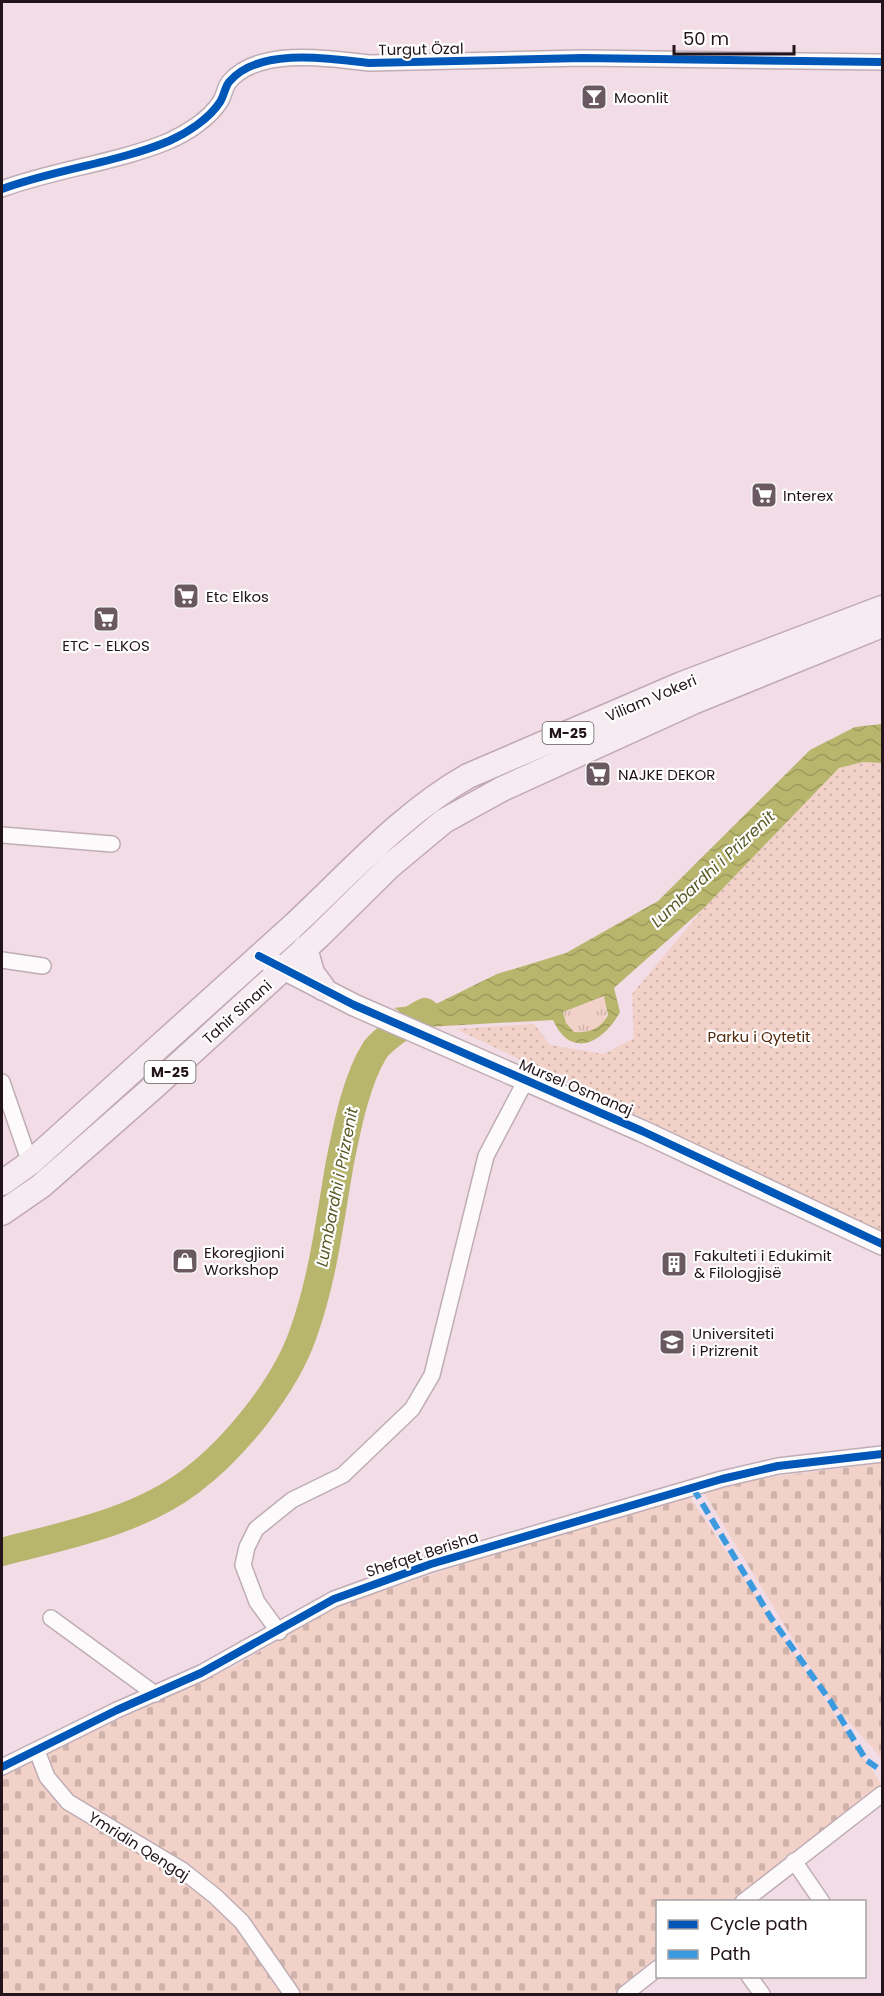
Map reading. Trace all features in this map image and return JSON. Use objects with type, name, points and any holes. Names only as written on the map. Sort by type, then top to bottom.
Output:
[{"type":"main road","name":"Viliam Vokeri","points":[[294,925],[416,810],[468,776],[682,684],[882,609]]},
{"type":"main road","name":"Viliam Vokeri","points":[[332,923],[390,866],[444,821],[483,798],[693,702],[882,626]]},
{"type":"main road","name":"Tahir Sinani","points":[[2,1213],[41,1186],[284,969],[332,923]]},
{"type":"main road","name":"Tahir Sinani","points":[[2,1183],[30,1163],[294,925]]},
{"type":"main road","points":[[305,948],[312,973],[323,988]]},
{"type":"street","name":"Turgut Özal","points":[[2,189],[168,141],[204,118],[220,102],[228,82],[248,66],[269,59],[342,60],[369,63],[582,58],[882,62]]},
{"type":"street","points":[[2,835],[112,844]]},
{"type":"street","name":"Mursel Osmanaj","points":[[259,956],[354,1005],[425,1038],[653,1136],[882,1244]]},
{"type":"street","points":[[2,960],[43,966]]},
{"type":"street","points":[[279,1632],[257,1602],[243,1566],[247,1547],[256,1528],[292,1500],[343,1475],[412,1409],[432,1374],[486,1156],[526,1080]]},
{"type":"street","points":[[2,1082],[30,1163]]},
{"type":"street","name":"Shefqet Berisha","points":[[2,1767],[201,1673],[279,1632],[334,1599],[431,1564],[623,1506],[778,1466],[882,1454]]},
{"type":"street","points":[[51,1618],[155,1694]]},
{"type":"street","name":"Ymridin Qengaj","points":[[37,1751],[47,1777],[68,1802],[182,1870],[215,1896],[242,1923],[292,1995]]},
{"type":"street","points":[[745,1900],[882,1794]]},
{"type":"street","points":[[794,1861],[821,1900]]},
{"type":"street","points":[[625,1995],[656,1969]]},
{"type":"street","points":[[750,1978],[762,1995]]},
{"type":"green space","name":"Parku i Qytetit","points":[[863,762],[882,763],[882,1232],[456,1029],[534,1024],[550,1045],[604,1054],[634,1038],[632,994],[705,907],[839,768]]},
{"type":"green space","points":[[605,996],[606,1013],[602,1024],[591,1031],[574,1032],[566,1023],[563,1012]]},
{"type":"green space","points":[[882,1463],[882,1759],[831,1702],[700,1486]]},
{"type":"green space","points":[[689,1496],[882,1785],[733,1900],[656,1900],[656,1960],[612,1994],[2,1994],[2,1773],[235,1666],[337,1606],[505,1550]]},
{"type":"water","points":[[882,724],[882,763],[863,762],[839,768],[705,907],[614,988],[620,1012],[605,1032],[596,1039],[587,1043],[569,1040],[560,1032],[553,1020],[426,1027],[394,1008],[438,1003],[497,974],[566,953],[658,901],[810,750],[855,727]],"holes":[[[604,996],[608,1015],[602,1024],[594,1029],[574,1032],[566,1023],[563,1012]]]},
{"type":"waterway","name":"Lumbardhi i Prizrenit","points":[[2,1552],[100,1526],[148,1507],[170,1495],[208,1467],[257,1415],[295,1354],[310,1313],[325,1249],[346,1134],[362,1075],[375,1050],[398,1029],[425,1012]]},
{"type":"marked path","points":[[693,1488],[771,1618],[831,1702],[866,1760],[882,1771]]},
{"type":"cycle path","points":[[2,189],[149,149],[176,138],[210,114],[220,102],[226,86],[242,71],[275,59],[295,57],[369,63],[582,58],[882,62]]},
{"type":"cycle path","points":[[259,956],[354,1005],[642,1131],[882,1244]]},
{"type":"cycle path","points":[[2,1767],[117,1710],[201,1673],[334,1599],[431,1564],[722,1479],[778,1466],[882,1454]]},
{"type":"place","name":"Moonlit","points":[[594,97]]},
{"type":"place","name":"Interex","points":[[764,495]]},
{"type":"place","name":"Etc Elkos","points":[[186,596]]},
{"type":"place","name":"ETC - ELKOS","points":[[106,619]]},
{"type":"place","name":"NAJKE DEKOR","points":[[598,774]]},
{"type":"place","name":"Ekoregjioni Workshop","points":[[185,1261]]},
{"type":"place","name":"Fakulteti i Edukimit & Filologjisë","points":[[674,1264]]},
{"type":"place","name":"Universiteti i Prizrenit","points":[[672,1342]]}]
